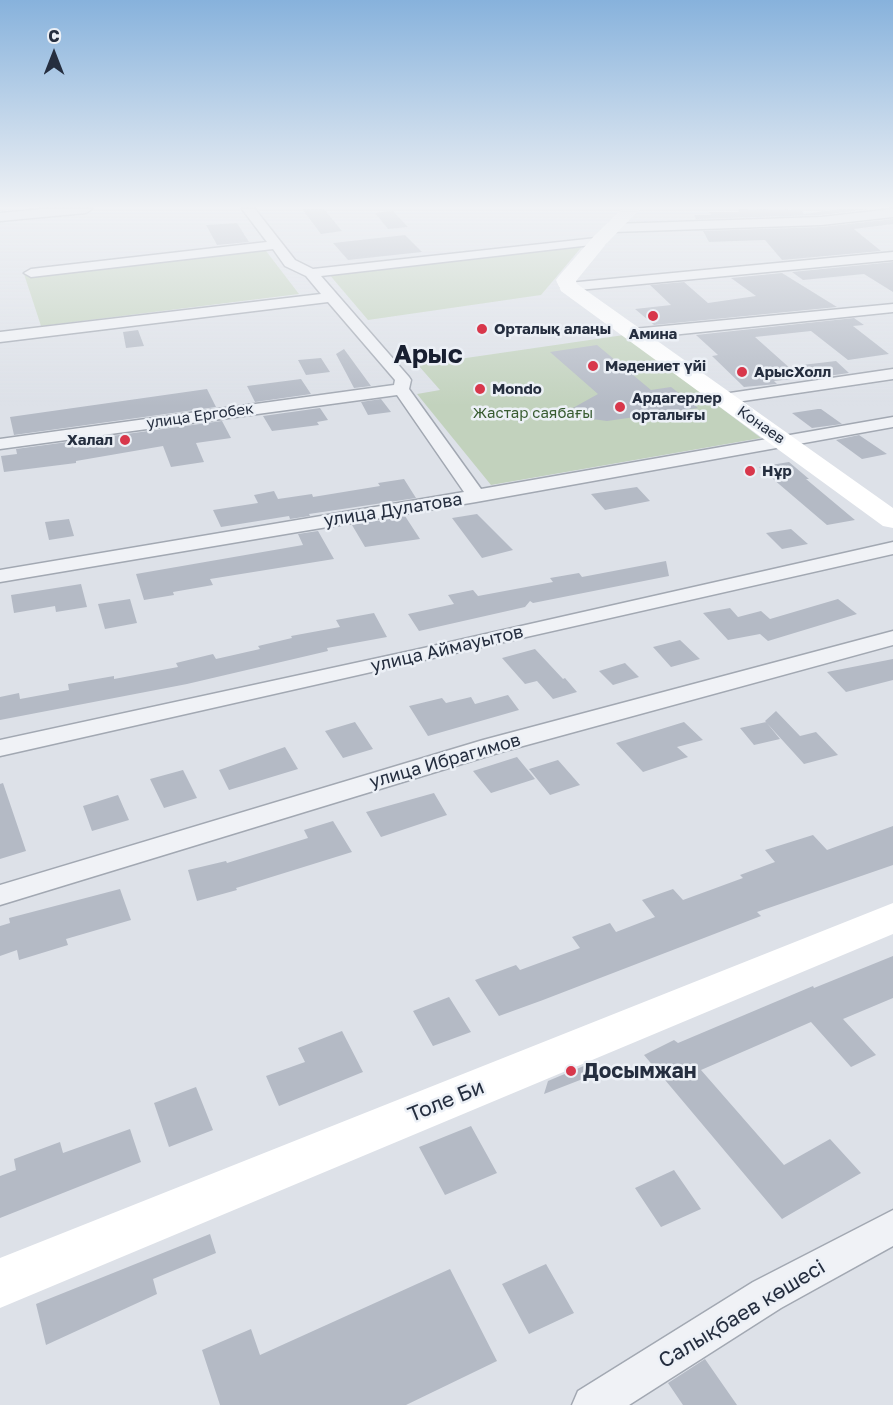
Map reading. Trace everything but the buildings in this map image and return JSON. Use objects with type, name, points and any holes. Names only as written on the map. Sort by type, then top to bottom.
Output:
[{"type":"main road","points":[[568,287],[566,280],[571,275]]},
{"type":"main road","name":"Конаев","points":[[568,287],[893,519]]},
{"type":"main road","name":"Толе Би","points":[[0,1283],[893,918]]},
{"type":"street","points":[[312,275],[403,380],[400,388],[476,496]]},
{"type":"street","points":[[568,287],[698,275]]},
{"type":"street","points":[[0,337],[332,297]]},
{"type":"street","points":[[633,333],[893,308]]},
{"type":"street","points":[[723,399],[893,374]]},
{"type":"street","name":"улица Ергобек","points":[[0,444],[400,388]]},
{"type":"street","name":"улица Дулатова","points":[[0,576],[476,496],[893,422]]},
{"type":"street","name":"улица Аймауытов","points":[[0,748],[893,548]]},
{"type":"street","name":"улица Ибрагимов","points":[[0,895],[492,746],[893,638]]},
{"type":"street","name":"Салықбаев көшесі","points":[[592,1405],[767,1295],[893,1227]]},
{"type":"green space","points":[[24,275],[284,275],[299,294],[41,326]]},
{"type":"green space","points":[[329,275],[558,275],[541,295],[368,320]]},
{"type":"green space","name":"Жастар саябағы","points":[[624,335],[761,438],[491,485],[417,394],[440,390],[418,365]]},
{"type":"place","name":"Амина","points":[[653,316]]},
{"type":"place","name":"Орталық алаңы","points":[[482,329]]},
{"type":"place","name":"Mәдениет үйі","points":[[593,366]]},
{"type":"place","name":"АрысХолл","points":[[742,372]]},
{"type":"place","name":"Mondo","points":[[480,389]]},
{"type":"place","name":"Ардагерлер орталығы","points":[[620,407]]},
{"type":"place","name":"Халал","points":[[125,440]]},
{"type":"place","name":"Нұр","points":[[750,471]]},
{"type":"place","name":"Досымжан","points":[[571,1071]]},
{"type":"district","name":"Арыс","points":[[428,355]]}]
